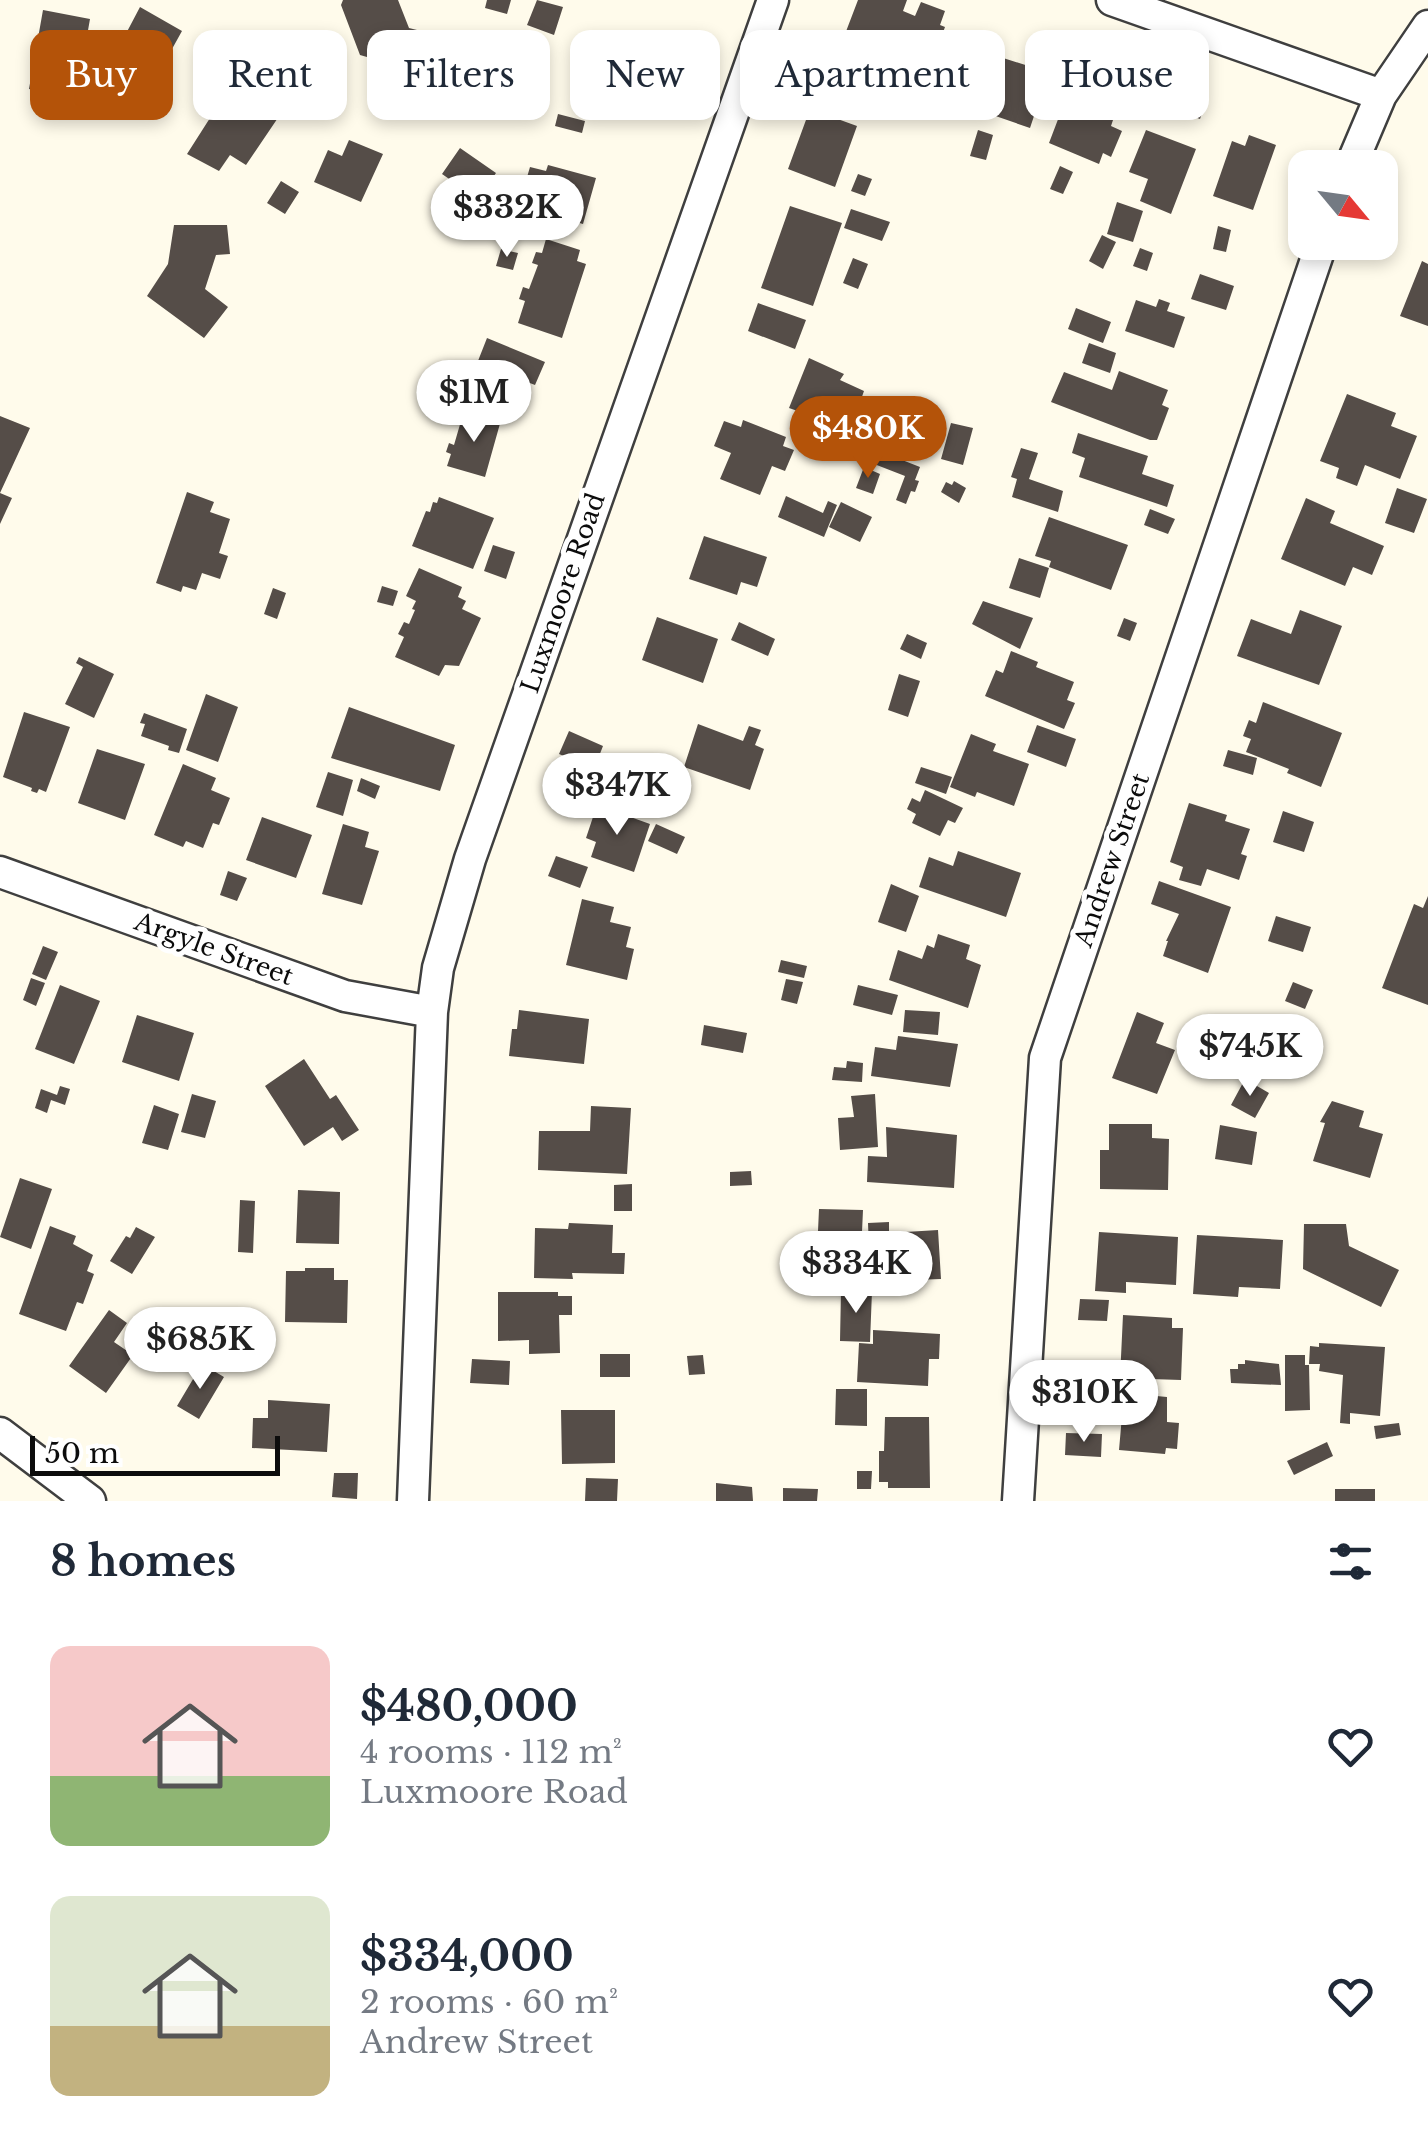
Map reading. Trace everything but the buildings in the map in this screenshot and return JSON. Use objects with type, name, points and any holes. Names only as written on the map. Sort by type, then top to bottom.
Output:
[{"type":"street","name":"Luxmoore Road","points":[[413,1501],[432,1012],[438,968],[470,859],[772,0]]},
{"type":"street","points":[[1112,0],[1381,95]]},
{"type":"street","points":[[1358,150],[1381,95],[1428,26]]},
{"type":"street","name":"Andrew Street","points":[[1018,1501],[1045,1058],[1316,260]]},
{"type":"street","name":"Argyle Street","points":[[0,872],[345,996],[432,1012]]},
{"type":"street","points":[[0,1433],[90,1501]]}]
